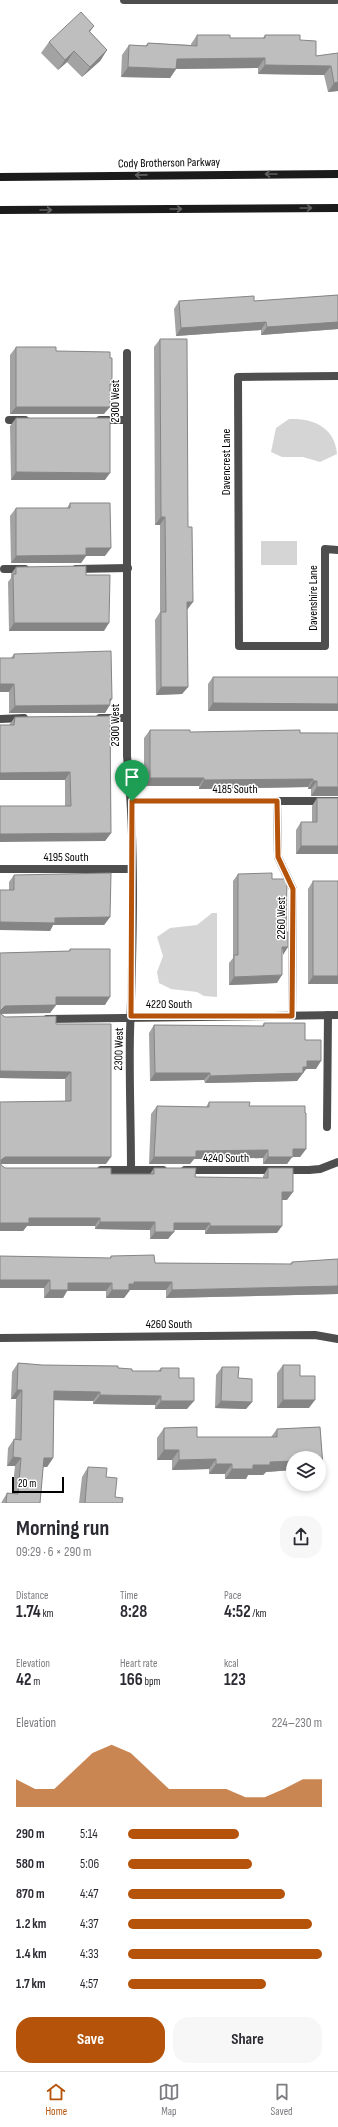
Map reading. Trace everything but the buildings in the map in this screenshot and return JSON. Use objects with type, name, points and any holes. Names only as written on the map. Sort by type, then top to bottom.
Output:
[{"type":"main road","name":"Cody Brotherson Parkway","points":[[4,177],[338,174]]},
{"type":"main road","points":[[3,210],[338,208]]},
{"type":"street","points":[[124,0],[336,0]]},
{"type":"street","name":"2300 West","points":[[127,353],[127,756],[132,801],[131,1170]]},
{"type":"street","name":"Davencrest Lane","points":[[239,646],[238,377],[338,376]]},
{"type":"street","points":[[9,420],[32,420]]},
{"type":"street","points":[[88,420],[127,420]]},
{"type":"street","name":"Davenshire Lane","points":[[239,646],[325,646],[325,549],[338,550]]},
{"type":"street","points":[[66,569],[128,568]]},
{"type":"street","points":[[4,569],[35,569]]},
{"type":"street","points":[[0,718],[32,718]]},
{"type":"street","points":[[87,718],[127,718]]},
{"type":"street","name":"4185 South","points":[[132,801],[338,800]]},
{"type":"street","name":"2260 West","points":[[277,801],[278,857],[293,889],[292,1016]]},
{"type":"street","name":"4195 South","points":[[0,869],[132,868]]},
{"type":"street","points":[[327,1127],[328,1015]]},
{"type":"street","name":"4220 South","points":[[35,1019],[131,1016],[338,1015]]},
{"type":"street","name":"4240 South","points":[[92,1170],[309,1170],[320,1169],[338,1162]]},
{"type":"street","name":"4260 South","points":[[0,1338],[315,1335],[338,1339]]},
{"type":"shaded area","points":[[289,419],[306,420],[321,426],[332,437],[337,454],[320,462],[303,457],[282,457],[271,452],[276,428]]},
{"type":"shaded area","points":[[261,541],[297,541],[297,565],[261,565]]},
{"type":"shaded area","points":[[212,913],[217,913],[217,997],[204,996],[197,992],[171,989],[159,983],[157,972],[163,956],[157,937],[170,928],[197,925]]},
{"type":"route","points":[[132,801],[277,801],[278,857],[293,889],[292,1016],[131,1016],[133,999],[132,801]]}]
